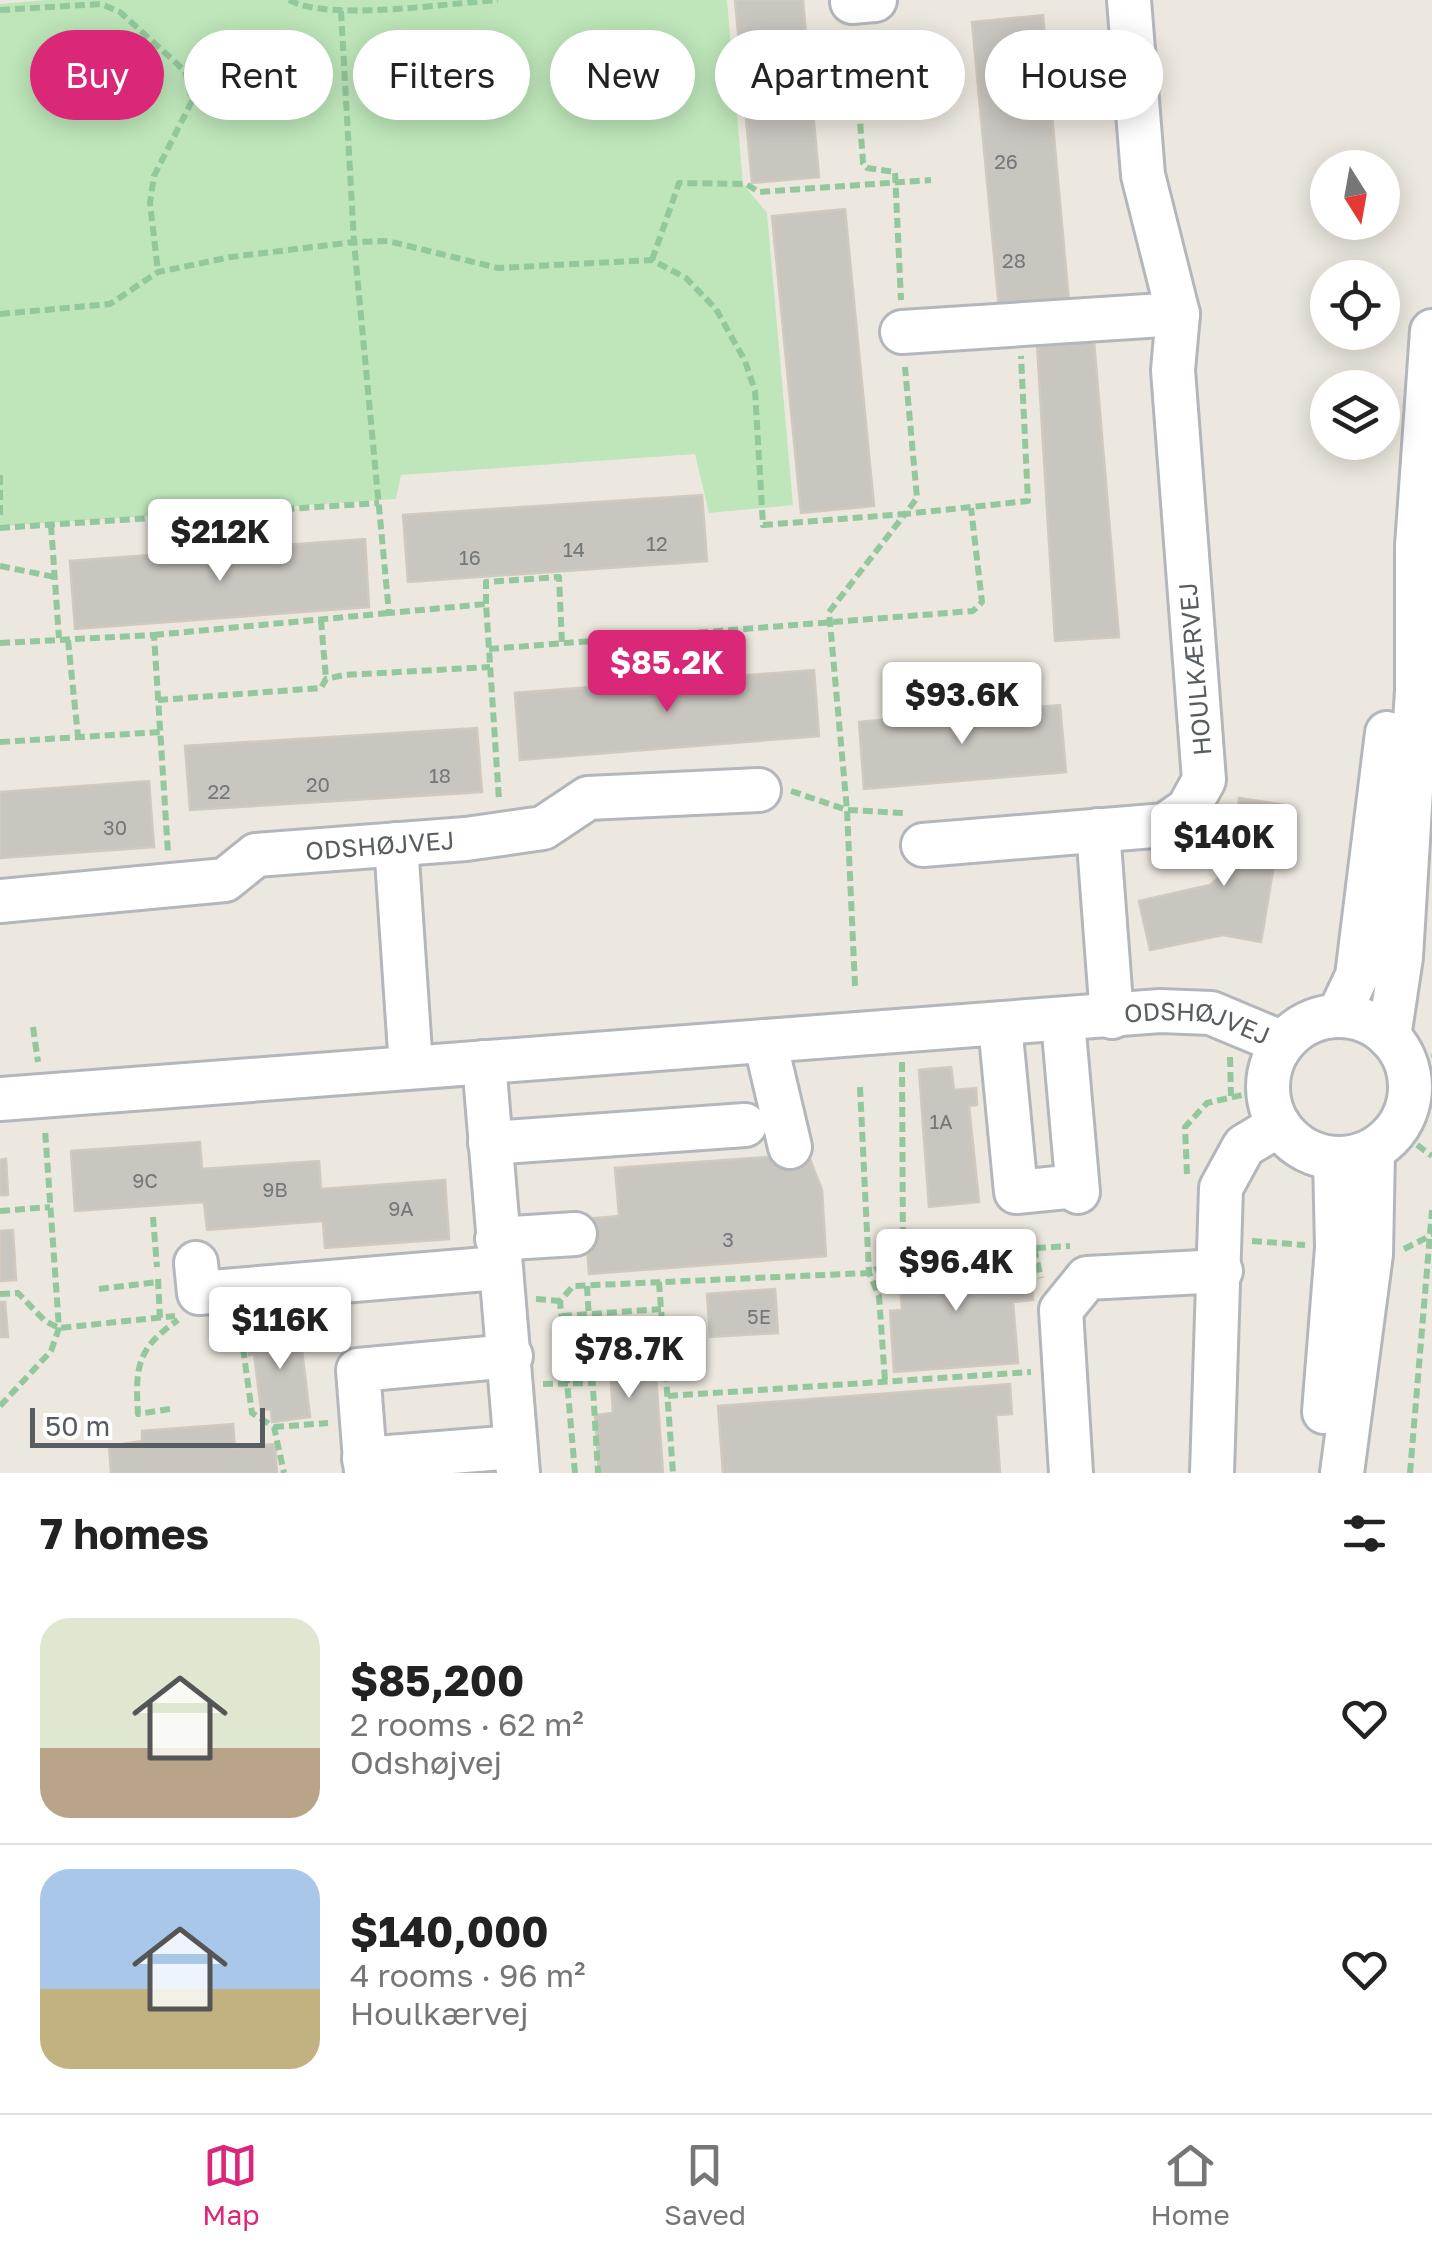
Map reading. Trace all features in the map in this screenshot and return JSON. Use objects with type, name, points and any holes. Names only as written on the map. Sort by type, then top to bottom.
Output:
[{"type":"street","name":"HOULKÆRVEJ","points":[[915,829],[1098,830],[1165,826],[1188,808],[1204,780],[1173,370],[1178,314],[1143,175],[1130,0]]},
{"type":"street","points":[[902,332],[1178,314]]},
{"type":"street","points":[[1390,1037],[1400,957],[1417,690],[1417,546],[1432,331]]},
{"type":"street","points":[[1338,1016],[1357,976],[1368,916],[1388,731],[1417,546]]},
{"type":"street","name":"ODSHØJVEJ","points":[[0,901],[224,880],[256,855],[544,828],[588,798],[759,790]]},
{"type":"street","name":"ODSHØJVEJ","points":[[1098,830],[1112,1017]]},
{"type":"street","points":[[396,844],[410,1067]]},
{"type":"street","name":"ODSHØJVEJ","points":[[0,1099],[1160,1011],[1211,1013],[1282,1044]]},
{"type":"street","points":[[1322,1473],[1368,1146],[1410,1098],[1410,1080],[1406,1064],[1390,1037],[1374,1026],[1338,1016],[1317,1020],[1282,1044],[1271,1065],[1268,1089],[1279,1125],[1306,1150],[1368,1146]]},
{"type":"street","points":[[1000,1025],[1016,1192],[1077,1189],[1063,1021]]},
{"type":"street","points":[[764,1042],[790,1147]]},
{"type":"street","points":[[484,1062],[498,1253],[512,1372],[517,1460],[365,1466],[358,1370],[512,1372]]},
{"type":"street","points":[[490,1143],[745,1125]]},
{"type":"street","points":[[1212,1473],[1221,1188],[1244,1146],[1279,1125]]},
{"type":"street","points":[[196,1263],[199,1293],[498,1253],[575,1234]]},
{"type":"street","points":[[1342,1473],[1354,1251]]},
{"type":"street","points":[[1071,1473],[1061,1310],[1087,1278],[1219,1255]]},
{"type":"path","points":[[289,0],[301,7],[341,11],[498,0]]},
{"type":"path","points":[[0,10],[101,4],[120,12],[185,71],[192,100],[154,176],[150,203],[158,272]]},
{"type":"path","points":[[341,11],[354,242],[389,613]]},
{"type":"path","points":[[652,260],[679,182],[746,184],[760,192],[931,180]]},
{"type":"path","points":[[0,314],[110,304],[158,272],[231,257],[354,242],[388,241],[498,268],[652,260],[686,278],[716,309],[745,361],[756,390],[763,525]]},
{"type":"path","points":[[855,986],[847,810],[829,612],[906,514],[1028,501],[1019,325]]},
{"type":"path","points":[[0,475],[0,520]]},
{"type":"path","points":[[0,528],[379,503]]},
{"type":"path","points":[[489,649],[980,609],[972,508]]},
{"type":"path","points":[[51,525],[58,638]]},
{"type":"path","points":[[0,566],[55,576]]},
{"type":"path","points":[[501,834],[486,582],[559,577],[562,644]]},
{"type":"path","points":[[0,643],[154,635],[486,604]]},
{"type":"path","points":[[158,700],[321,688],[326,680],[321,620]]},
{"type":"path","points":[[154,635],[170,886]]},
{"type":"path","points":[[68,640],[78,736]]},
{"type":"path","points":[[326,680],[490,667]]},
{"type":"path","points":[[0,742],[160,732]]},
{"type":"path","points":[[759,790],[797,792],[915,829]]},
{"type":"path","points":[[0,1406],[51,1351],[59,1328],[34,1027]]},
{"type":"path","points":[[901,1032],[904,1256]]},
{"type":"path","points":[[860,1086],[870,1273],[879,1296],[886,1382]]},
{"type":"path","points":[[1368,1146],[1432,1156]]},
{"type":"path","points":[[0,1210],[50,1206]]},
{"type":"path","points":[[1410,1473],[1432,1210]]},
{"type":"path","points":[[1219,1255],[1354,1251],[1390,1257],[1431,1236]]},
{"type":"path","points":[[575,1473],[560,1301],[573,1286],[870,1273],[904,1256],[1073,1246]]},
{"type":"path","points":[[99,1288],[158,1282]]},
{"type":"path","points":[[659,1282],[674,1473]]},
{"type":"path","points":[[586,1286],[598,1473]]},
{"type":"path","points":[[0,1294],[18,1293],[59,1328]]},
{"type":"path","points":[[562,1316],[661,1309]]},
{"type":"path","points":[[170,1409],[138,1414],[138,1365],[151,1338],[185,1315]]},
{"type":"path","points":[[217,1321],[243,1348],[252,1413],[274,1427],[335,1422]]},
{"type":"path","points":[[668,1396],[1065,1366]]},
{"type":"path","points":[[512,1372],[591,1384]]},
{"type":"path","points":[[274,1427],[284,1473]]},
{"type":"green space","points":[[47,0],[727,0],[730,30],[715,30],[715,120],[737,120],[743,184],[767,213],[793,505],[709,513],[695,454],[401,475],[396,499],[0,526],[0,4]]},
{"type":"building","points":[[735,0],[803,0],[806,30],[738,30]]},
{"type":"building","points":[[1043,15],[1044,30],[985,30],[985,120],[1053,120],[1070,313],[1000,319],[972,22]]},
{"type":"building","points":[[746,120],[814,120],[819,177],[752,183]]},
{"type":"building","points":[[845,209],[874,506],[801,513],[772,216]]},
{"type":"building","points":[[1094,341],[1119,637],[1055,641],[1037,344]]},
{"type":"building","points":[[702,495],[707,561],[408,582],[403,515]]},
{"type":"building","points":[[365,539],[369,607],[75,629],[70,561]]},
{"type":"building","points":[[814,670],[819,736],[520,760],[515,693]]},
{"type":"building","points":[[1060,705],[1066,772],[864,789],[859,722]]},
{"type":"building","points":[[477,728],[482,792],[190,810],[185,746]]},
{"type":"building","points":[[149,781],[154,847],[0,858],[0,792]]},
{"type":"building","points":[[1239,798],[1284,805],[1261,942],[1223,935],[1150,950],[1139,901],[1210,885],[1235,863]]},
{"type":"building","points":[[951,1067],[954,1090],[976,1088],[977,1105],[969,1106],[979,1202],[929,1207],[919,1070]]},
{"type":"building","points":[[200,1142],[202,1169],[319,1161],[321,1189],[445,1180],[449,1239],[325,1248],[323,1221],[207,1230],[204,1202],[75,1211],[71,1151]]},
{"type":"building","points":[[808,1154],[822,1190],[826,1256],[589,1274],[585,1219],[619,1216],[615,1168]]},
{"type":"building","points":[[6,1159],[8,1195],[0,1195],[0,1160]]},
{"type":"building","points":[[13,1230],[16,1280],[0,1281],[0,1231]]},
{"type":"building","points":[[1010,1254],[1012,1286],[1032,1284],[1033,1300],[1013,1302],[1018,1363],[894,1372],[890,1311],[902,1310],[898,1262]]},
{"type":"building","points":[[775,1289],[778,1333],[710,1337],[707,1294]]},
{"type":"building","points":[[0,1302],[5,1302],[8,1337],[0,1337]]},
{"type":"building","points":[[652,1321],[663,1473],[599,1473],[595,1415],[613,1413],[610,1369],[599,1370],[596,1325]]},
{"type":"building","points":[[299,1325],[310,1417],[272,1422],[271,1409],[261,1410],[254,1354],[249,1355],[246,1331]]},
{"type":"building","points":[[1010,1384],[1012,1414],[996,1415],[1000,1473],[723,1473],[718,1406]]},
{"type":"building","points":[[233,1424],[235,1448],[275,1444],[277,1473],[111,1473],[109,1446],[142,1441],[142,1431]]}]
